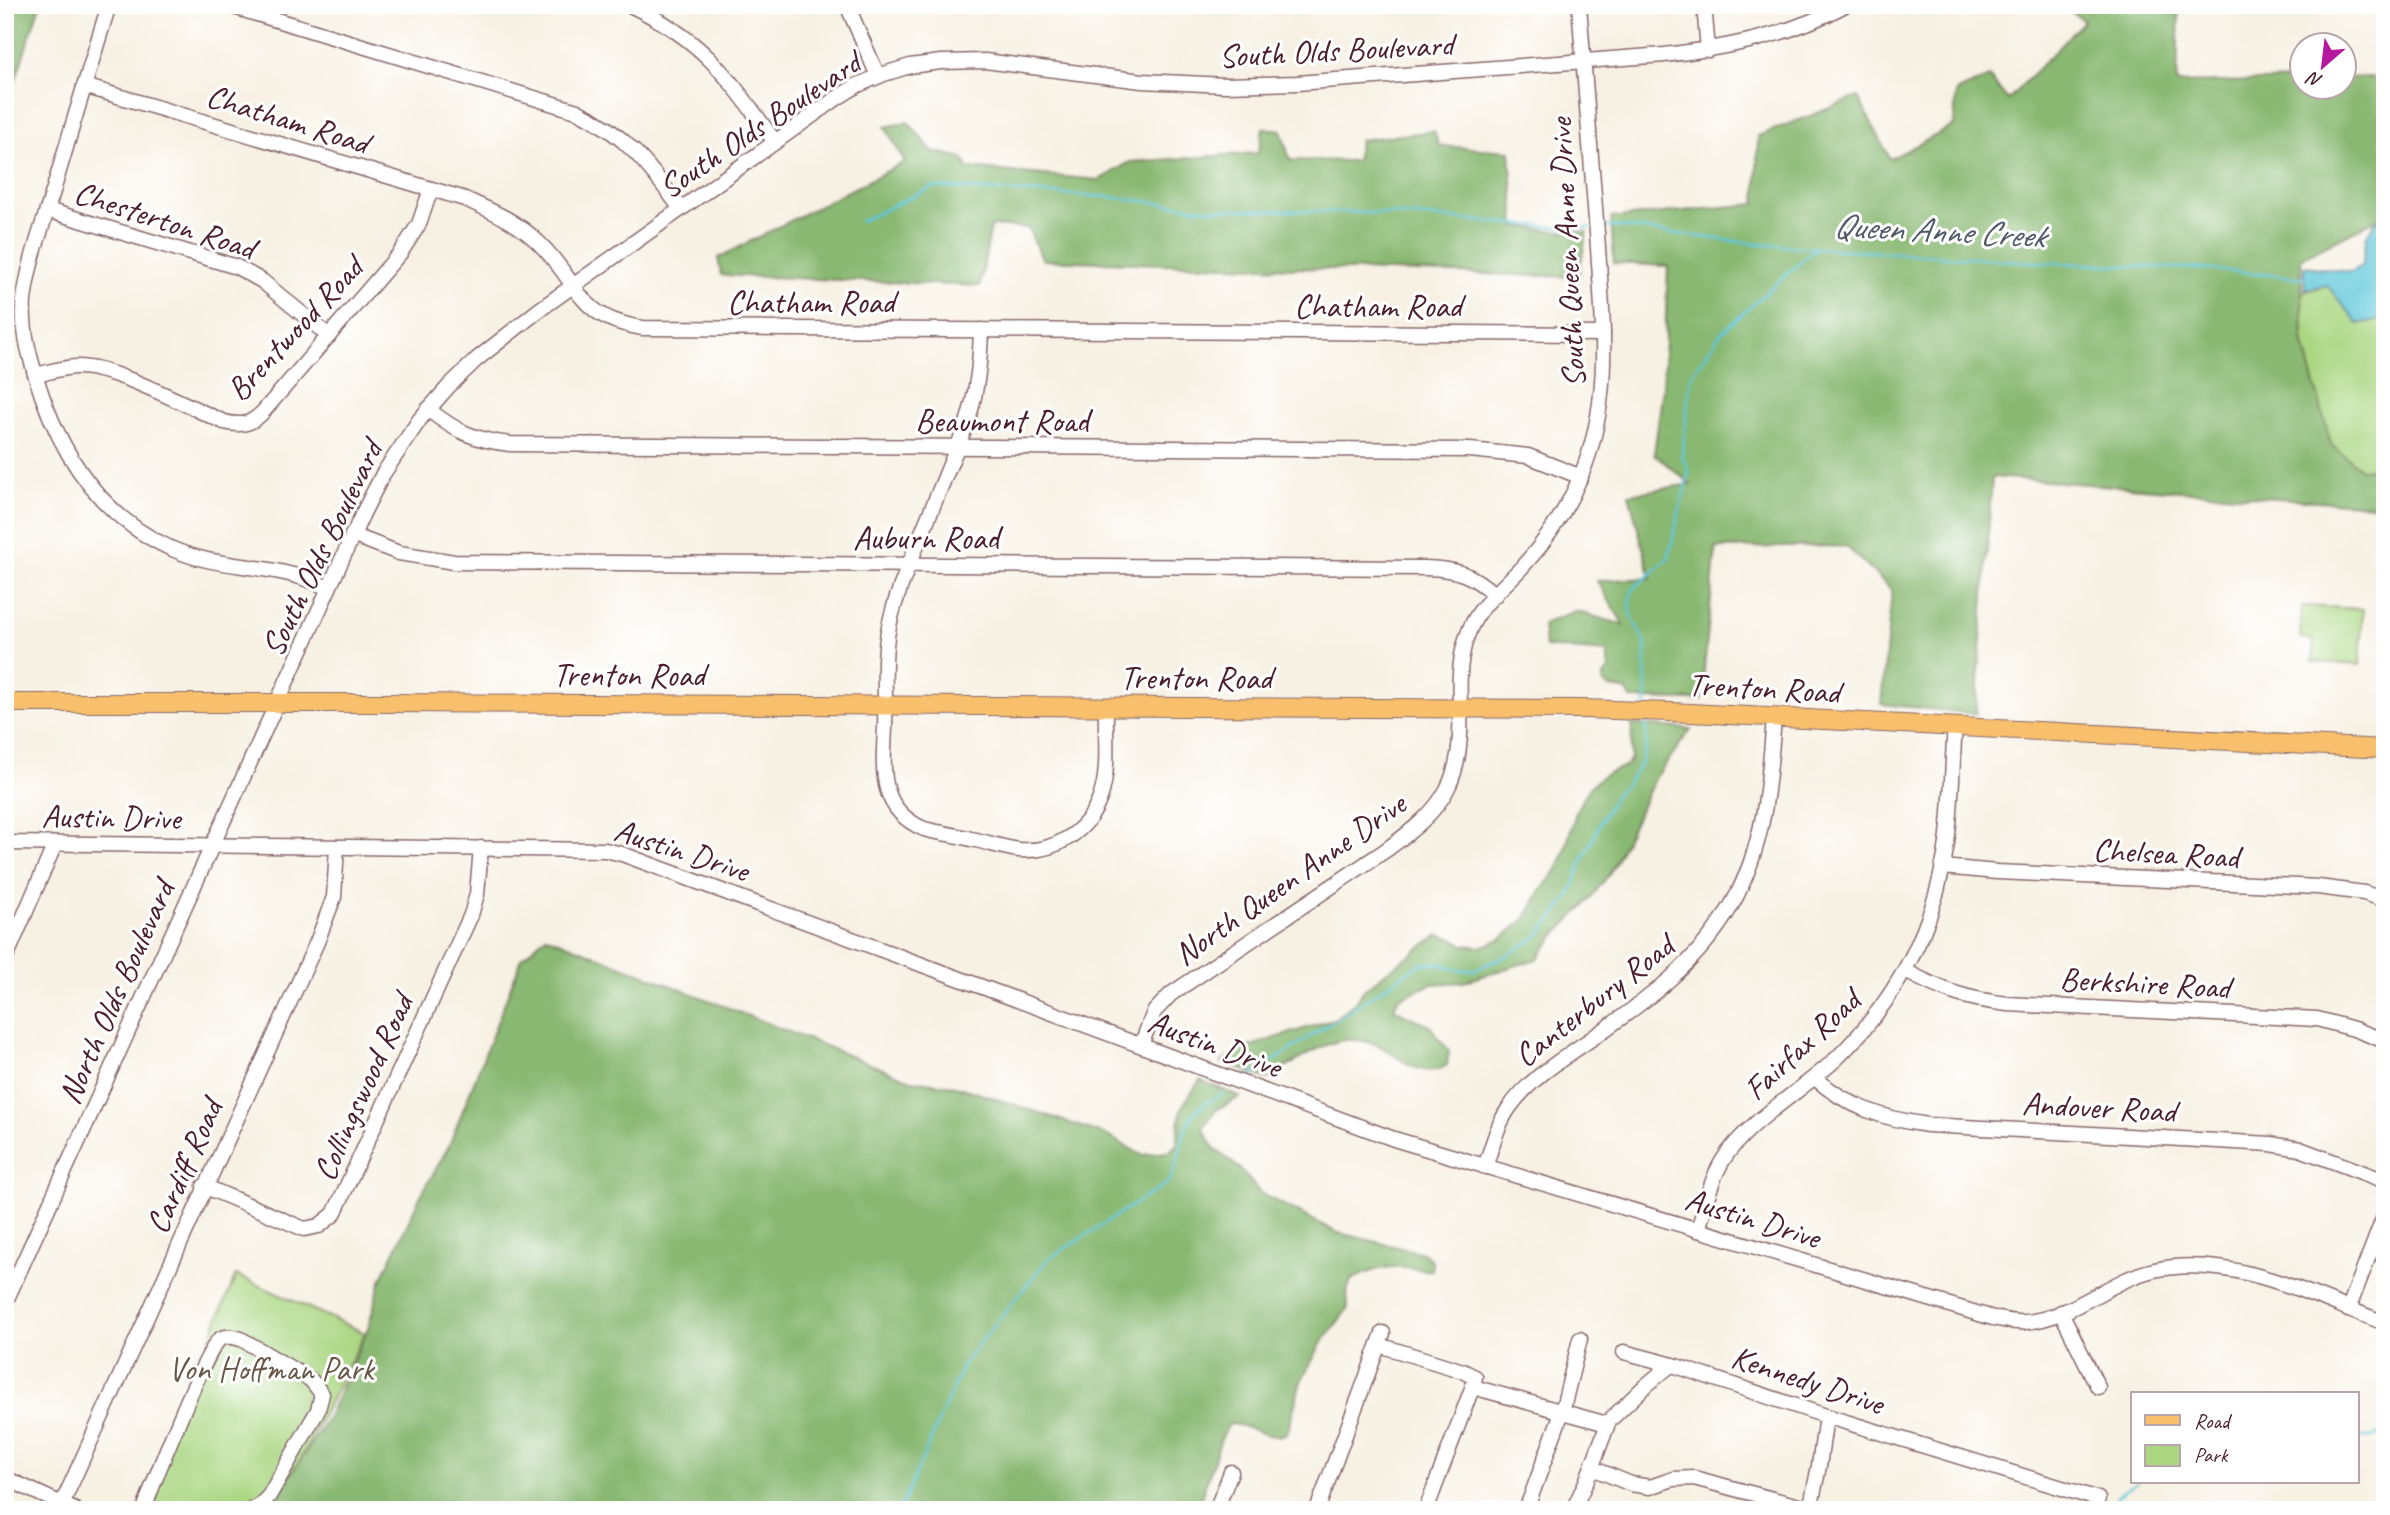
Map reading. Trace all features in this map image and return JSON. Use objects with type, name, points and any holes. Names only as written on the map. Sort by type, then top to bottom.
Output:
[{"type":"main road","name":"Trenton Road","points":[[5,703],[1106,706],[1656,711],[2385,749]]},
{"type":"street","points":[[108,5],[33,257],[24,300],[27,343],[55,432],[76,469],[106,504],[139,530],[170,548],[222,564],[289,573],[329,588]]},
{"type":"street","points":[[227,5],[577,111],[621,137],[640,155],[681,209]]},
{"type":"street","points":[[630,5],[663,22],[706,54],[739,90],[775,142]]},
{"type":"street","points":[[847,5],[878,76]]},
{"type":"street","name":"South Queen Anne Drive","points":[[1460,709],[1459,676],[1463,648],[1475,619],[1534,553],[1570,502],[1581,477],[1600,415],[1604,382],[1604,334],[1579,5]]},
{"type":"street","points":[[1703,5],[1708,50]]},
{"type":"street","name":"South Olds Boulevard","points":[[277,704],[352,535],[383,474],[428,409],[507,333],[837,98],[878,76],[910,65],[971,61],[1142,81],[1226,85],[1297,83],[1708,50],[1762,39],[1845,5]]},
{"type":"street","name":"Chatham Road","points":[[84,86],[466,199],[494,211],[520,226],[542,245],[583,300],[601,317],[622,325],[643,328],[1604,334]]},
{"type":"street","name":"Brentwood Road","points":[[36,375],[71,367],[96,369],[224,422],[242,425],[254,421],[412,237],[431,189]]},
{"type":"street","name":"Chesterton Road","points":[[47,210],[237,267],[262,281],[329,336]]},
{"type":"street","points":[[981,330],[977,387],[957,448],[897,596],[889,627],[885,705],[887,792],[899,813],[923,829],[1020,850],[1047,847],[1070,838],[1084,826],[1100,799],[1104,775],[1106,706]]},
{"type":"street","name":"Beaumont Road","points":[[428,409],[463,433],[490,442],[510,444],[1494,451],[1528,456],[1581,477]]},
{"type":"street","name":"Auburn Road","points":[[352,535],[398,553],[454,562],[1437,568],[1466,574],[1495,595]]},
{"type":"street","name":"North Olds Boulevard","points":[[5,1303],[277,704]]},
{"type":"street","name":"North Queen Anne Drive","points":[[1141,1045],[1154,1012],[1171,994],[1386,850],[1427,818],[1454,778],[1460,709]]},
{"type":"street","name":"Canterbury Road","points":[[1485,1167],[1503,1118],[1522,1092],[1548,1069],[1598,1035],[1674,975],[1697,953],[1730,907],[1748,873],[1761,832],[1769,781],[1774,717]]},
{"type":"street","name":"Fairfax Road","points":[[1698,1230],[1714,1178],[1725,1157],[1755,1126],[1839,1056],[1893,992],[1905,971],[1928,919],[1942,867],[1948,834],[1955,726]]},
{"type":"street","name":"Austin Drive","points":[[5,843],[593,849],[622,854],[1394,1139],[1993,1318],[2026,1322],[2061,1312],[2145,1273],[2202,1265],[2246,1272],[2385,1323]]},
{"type":"street","points":[[5,960],[55,844]]},
{"type":"street","name":"Cardiff Road","points":[[68,1507],[205,1186],[327,917],[336,881],[337,847]]},
{"type":"street","name":"Collingswood Road","points":[[205,1186],[304,1229],[319,1226],[334,1214],[471,915],[477,894],[481,848]]},
{"type":"street","name":"Chelsea Road","points":[[1942,867],[2318,887],[2364,893],[2385,900]]},
{"type":"street","name":"Berkshire Road","points":[[1905,971],[1940,989],[1979,1000],[2008,1004],[2317,1019],[2385,1041]]},
{"type":"street","name":"Andover Road","points":[[1815,1078],[1856,1107],[1905,1122],[2271,1144],[2300,1149],[2385,1181]]},
{"type":"street","points":[[2348,1310],[2385,1214]]},
{"type":"street","points":[[2061,1312],[2098,1387]]},
{"type":"street","points":[[144,1510],[208,1357],[222,1338],[232,1337],[241,1339],[311,1380],[322,1394],[318,1410],[269,1496],[251,1510]]},
{"type":"street","points":[[1317,1510],[1381,1339],[1475,1377],[1426,1510]]},
{"type":"street","points":[[1526,1510],[1562,1412],[1580,1339]]},
{"type":"street","name":"Kennedy Drive","points":[[1624,1352],[1674,1365],[1826,1416],[2098,1499]]},
{"type":"street","points":[[1573,1510],[1592,1468],[1607,1424],[1643,1388],[1674,1365]]},
{"type":"street","points":[[1473,1387],[1607,1424]]},
{"type":"street","points":[[1592,1468],[1638,1486],[1650,1487],[1680,1477],[1695,1478],[1810,1510],[1826,1416]]},
{"type":"street","points":[[1216,1510],[1231,1472]]},
{"type":"street","points":[[5,1478],[68,1507]]},
{"type":"green space","points":[[5,5],[40,5],[5,112]]},
{"type":"green space","points":[[2062,5],[2179,5],[2177,83],[2288,80],[2288,102],[2358,102],[2358,78],[2371,77],[2385,84],[2385,215],[2301,258],[2303,341],[2331,445],[2361,469],[2385,470],[2385,506],[1992,477],[1976,714],[1881,704],[1892,590],[1846,546],[1716,548],[1701,700],[1631,699],[1627,691],[1608,687],[1603,682],[1609,669],[1607,652],[1545,647],[1543,624],[1575,611],[1624,625],[1597,581],[1651,578],[1629,494],[1691,484],[1654,454],[1663,388],[1668,266],[1614,263],[1611,218],[1756,204],[1758,136],[1858,97],[1890,159],[1954,126],[1956,92],[1989,77],[2008,100],[2084,21]]},
{"type":"green space","points":[[908,122],[932,151],[963,158],[968,168],[1099,180],[1130,162],[1258,153],[1263,128],[1281,130],[1290,160],[1356,161],[1360,140],[1434,131],[1439,146],[1510,151],[1515,226],[1587,232],[1578,277],[1043,260],[1028,228],[991,226],[980,286],[721,275],[718,258],[905,162],[885,127]]},
{"type":"green space","points":[[2327,285],[2358,324],[2385,318],[2385,470],[2361,469],[2331,445],[2303,341],[2302,292]]},
{"type":"green space","points":[[2302,606],[2363,609],[2360,665],[2313,662],[2314,640],[2300,638]]},
{"type":"green space","points":[[1632,724],[1691,729],[1654,780],[1611,872],[1585,905],[1559,931],[1537,959],[1463,982],[1432,984],[1398,998],[1394,1009],[1430,1026],[1449,1051],[1447,1065],[1431,1071],[1422,1070],[1379,1046],[1351,1040],[1337,1041],[1316,1050],[1267,1079],[1222,1062],[1245,1048],[1334,1019],[1356,1002],[1363,991],[1386,972],[1438,935],[1452,938],[1464,945],[1481,947],[1501,939],[1525,919],[1556,871],[1564,854],[1577,809],[1590,787],[1602,776],[1627,765],[1631,759]]},
{"type":"green space","points":[[546,936],[911,1080],[955,1086],[1006,1102],[1106,1135],[1142,1155],[1169,1152],[1177,1144],[1181,1108],[1200,1080],[1240,1097],[1216,1110],[1203,1128],[1214,1148],[1241,1170],[1260,1193],[1338,1233],[1423,1253],[1432,1261],[1432,1270],[1391,1267],[1371,1271],[1351,1280],[1347,1291],[1348,1308],[1321,1344],[1301,1381],[1287,1434],[1264,1434],[1229,1424],[1221,1439],[1197,1510],[263,1510],[277,1496],[327,1419],[368,1328],[381,1280],[419,1199],[449,1146],[522,958]]},
{"type":"green space","name":"Von Hoffman Park","points":[[236,1275],[365,1333],[300,1460],[263,1510],[138,1510]]},
{"type":"water","points":[[2385,220],[2385,318],[2358,324],[2327,285],[2305,289],[2304,266],[2351,272],[2362,265],[2367,235],[2376,221]]},
{"type":"waterway","points":[[861,221],[932,187],[1110,197],[1209,209],[1379,213],[1590,228]]},
{"type":"waterway","points":[[1600,227],[1623,227],[1757,244],[1816,248]]},
{"type":"waterway","name":"Queen Anne Creek","points":[[1646,706],[1645,642],[1631,616],[1630,600],[1633,589],[1668,559],[1689,471],[1682,456],[1691,376],[1721,333],[1816,248],[2032,262],[2204,269],[2307,278]]},
{"type":"waterway","name":"Queen Anne Creek","points":[[1252,1075],[1420,964],[1439,963],[1459,970],[1474,970],[1508,955],[1538,936],[1570,896],[1581,864],[1603,817],[1616,794],[1634,775],[1640,764],[1646,747],[1646,719]]},
{"type":"waterway","name":"Queen Anne Creek","points":[[900,1510],[964,1363],[1047,1260],[1169,1182],[1185,1130],[1195,1112],[1223,1093]]},
{"type":"waterway","points":[[2358,1438],[2385,1432]]},
{"type":"waterway","points":[[2112,1510],[2118,1495],[2135,1484]]}]
